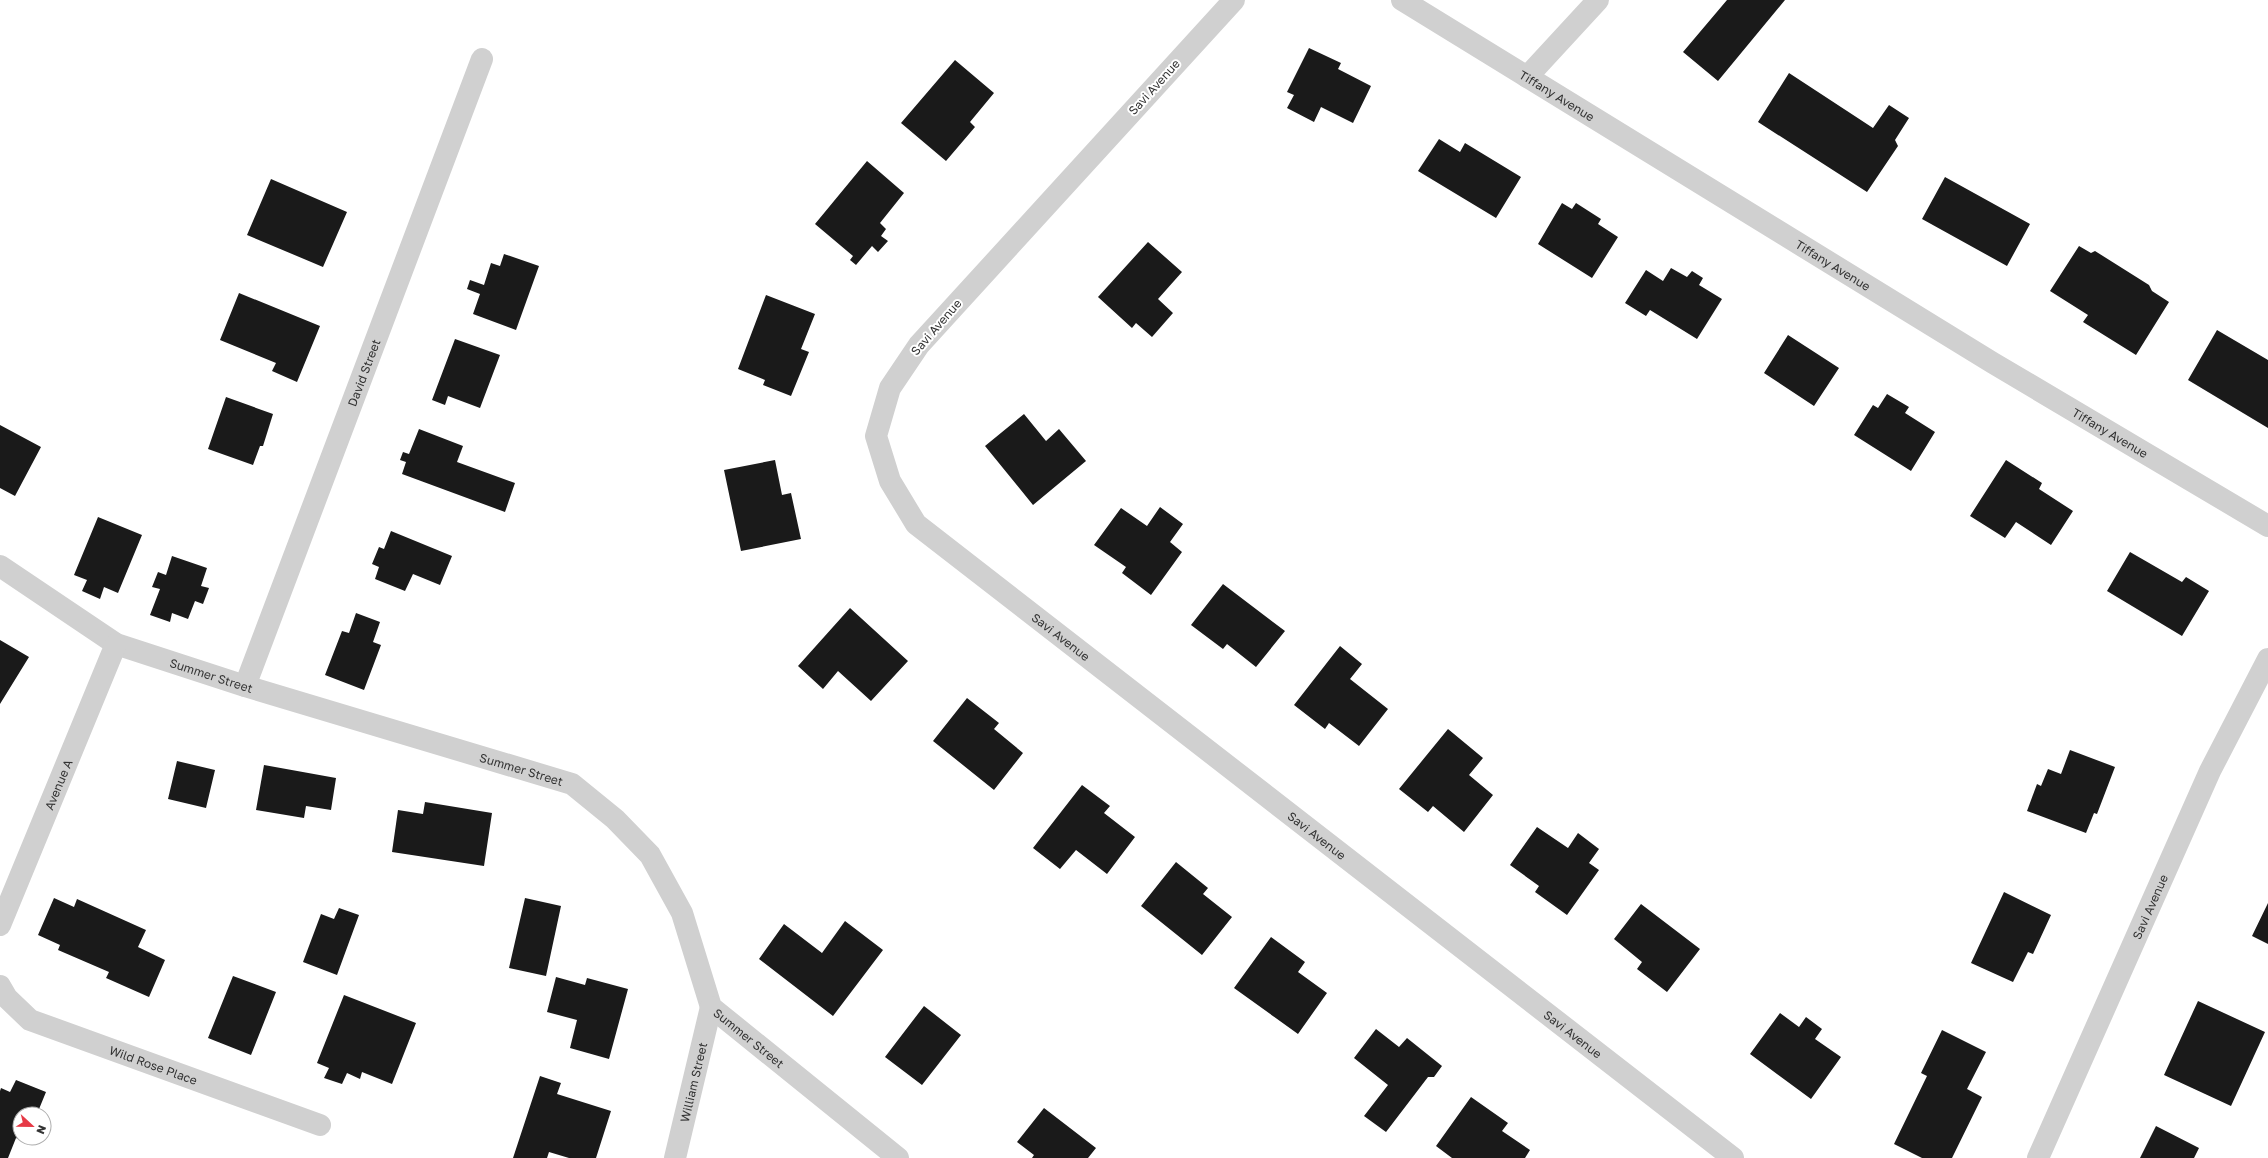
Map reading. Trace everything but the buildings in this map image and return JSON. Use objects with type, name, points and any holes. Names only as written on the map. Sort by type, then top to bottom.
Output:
[{"type":"street","name":"Savi Avenue","points":[[1234,0],[919,345],[890,388],[876,436],[890,481],[916,524],[1733,1158]]},
{"type":"street","name":"Tiffany Avenue","points":[[1402,0],[1993,363],[2268,526]]},
{"type":"street","points":[[1527,77],[1598,0]]},
{"type":"street","name":"David Street","points":[[244,686],[482,59]]},
{"type":"street","name":"Summer Street","points":[[0,566],[116,644],[244,686],[572,784],[615,819],[650,855],[682,913],[711,1007],[898,1158]]},
{"type":"street","name":"Avenue A","points":[[0,925],[116,644]]},
{"type":"street","name":"Savi Avenue","points":[[2038,1158],[2210,771],[2268,659]]},
{"type":"street","name":"Wild Rose Place","points":[[0,986],[7,998],[30,1020],[320,1126]]},
{"type":"street","name":"William Street","points":[[675,1158],[711,1007]]}]
